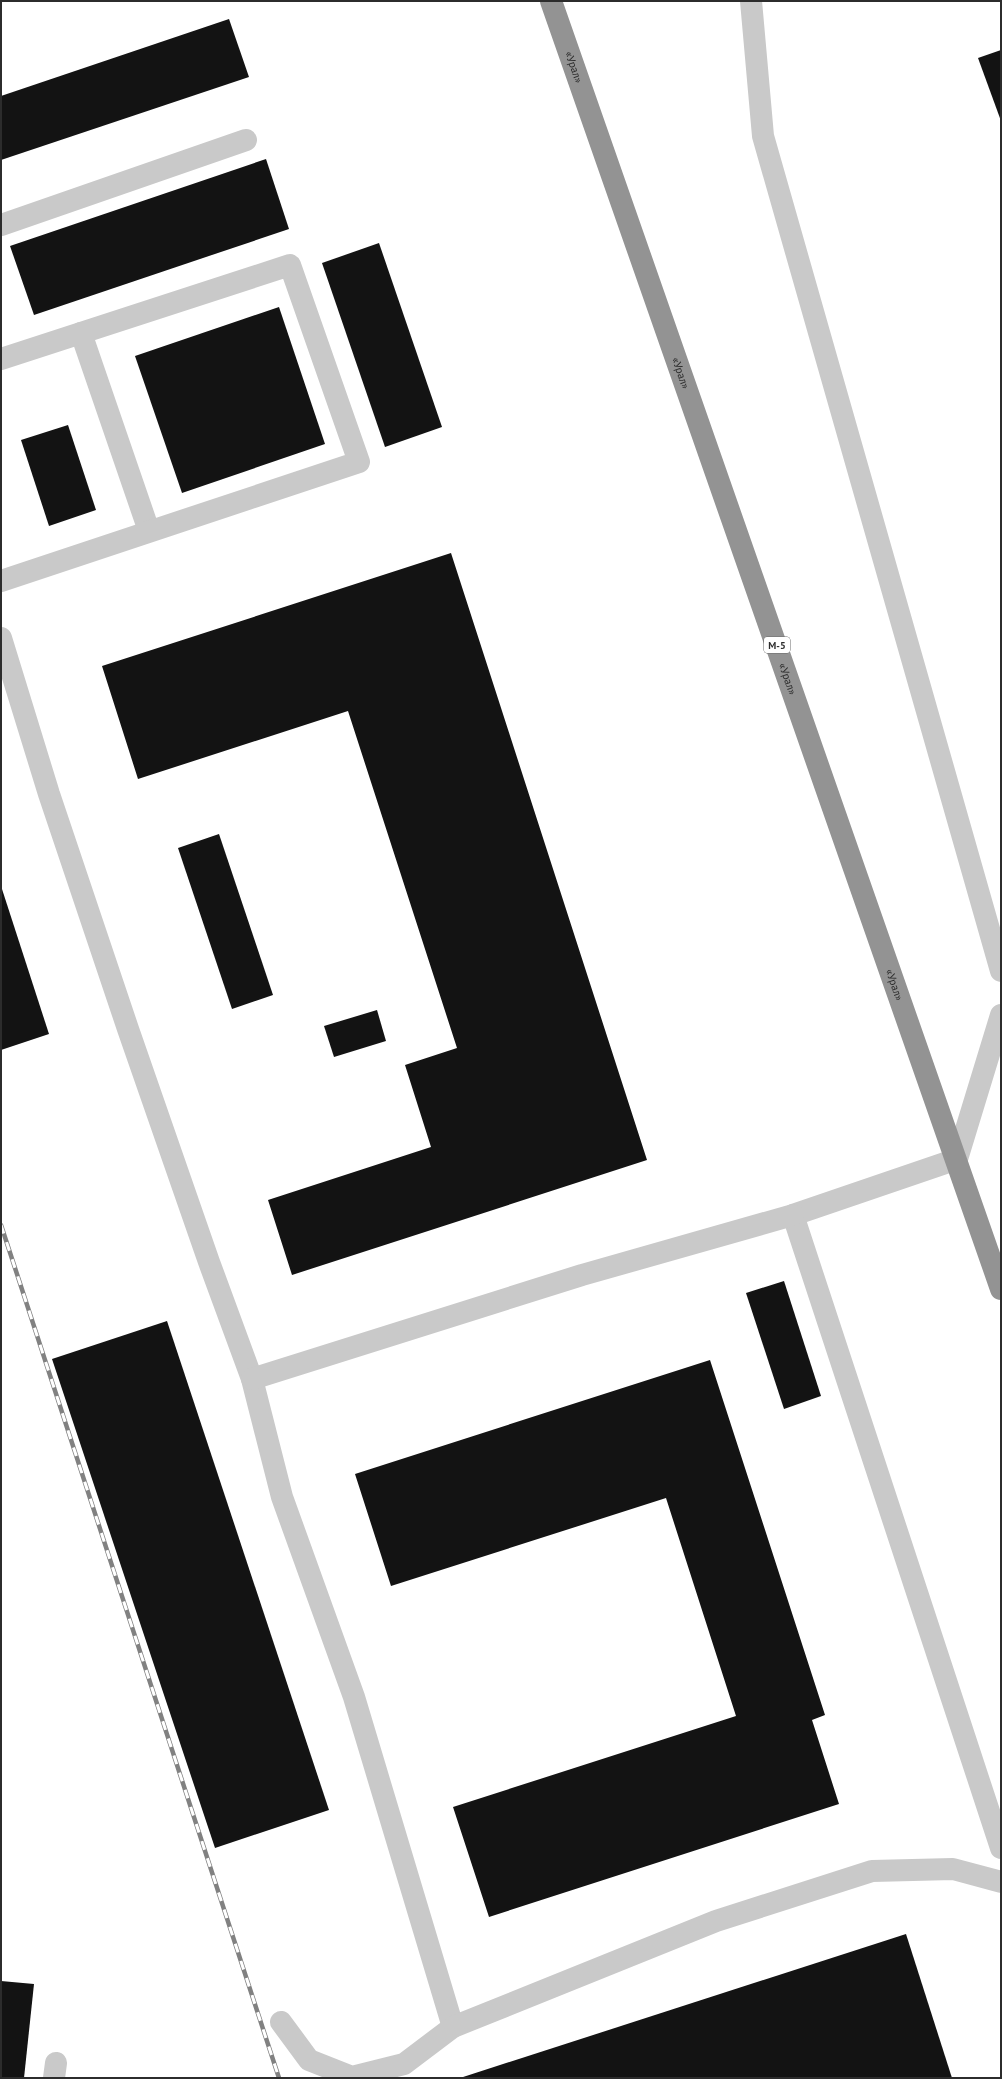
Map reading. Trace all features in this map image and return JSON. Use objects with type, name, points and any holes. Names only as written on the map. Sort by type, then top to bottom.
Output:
[{"type":"highway","name":"«Урал»","points":[[551,1],[957,1159],[1001,1289]]},
{"type":"lane","points":[[751,1],[763,136],[1001,971]]},
{"type":"lane","points":[[1,225],[246,140]]},
{"type":"lane","points":[[1,581],[359,462],[290,264],[81,333],[2,355]]},
{"type":"lane","points":[[81,333],[150,531]]},
{"type":"lane","points":[[1,638],[49,794],[123,1014],[209,1262],[252,1379],[282,1497],[354,1697],[452,2027]]},
{"type":"lane","points":[[252,1379],[582,1275],[793,1215],[957,1159],[1001,1015]]},
{"type":"lane","points":[[793,1215],[1001,1848]]},
{"type":"lane","points":[[281,2022],[309,2060],[352,2077],[406,2071],[452,2027],[716,1921],[872,1870],[953,1869],[1001,1882]]},
{"type":"building","points":[[229,19],[249,77],[1,160],[1,96]]},
{"type":"building","points":[[1001,50],[1001,121],[978,58]]},
{"type":"building","points":[[266,159],[289,229],[34,315],[10,246]]},
{"type":"building","points":[[379,243],[442,427],[385,447],[322,263]]},
{"type":"building","points":[[279,307],[325,444],[182,493],[135,356]]},
{"type":"building","points":[[68,425],[96,510],[49,526],[21,440]]},
{"type":"building","points":[[451,553],[647,1160],[292,1275],[268,1200],[431,1147],[405,1065],[457,1048],[348,711],[138,779],[102,666]]},
{"type":"building","points":[[219,834],[273,995],[232,1009],[178,848]]},
{"type":"building","points":[[1,886],[49,1034],[1,1050]]},
{"type":"building","points":[[377,1010],[386,1041],[334,1057],[324,1026]]},
{"type":"building","points":[[784,1281],[821,1396],[784,1409],[746,1293]]},
{"type":"building","points":[[167,1321],[329,1810],[215,1848],[52,1359]]},
{"type":"building","points":[[710,1360],[825,1715],[812,1720],[839,1804],[489,1917],[453,1807],[736,1716],[666,1498],[391,1586],[355,1474]]},
{"type":"building","points":[[906,1934],[952,2078],[460,2078]]},
{"type":"building","points":[[1,1981],[34,1984],[24,2078],[1,2078]]},
{"type":"railway","points":[[1,1225],[279,2078]]}]
